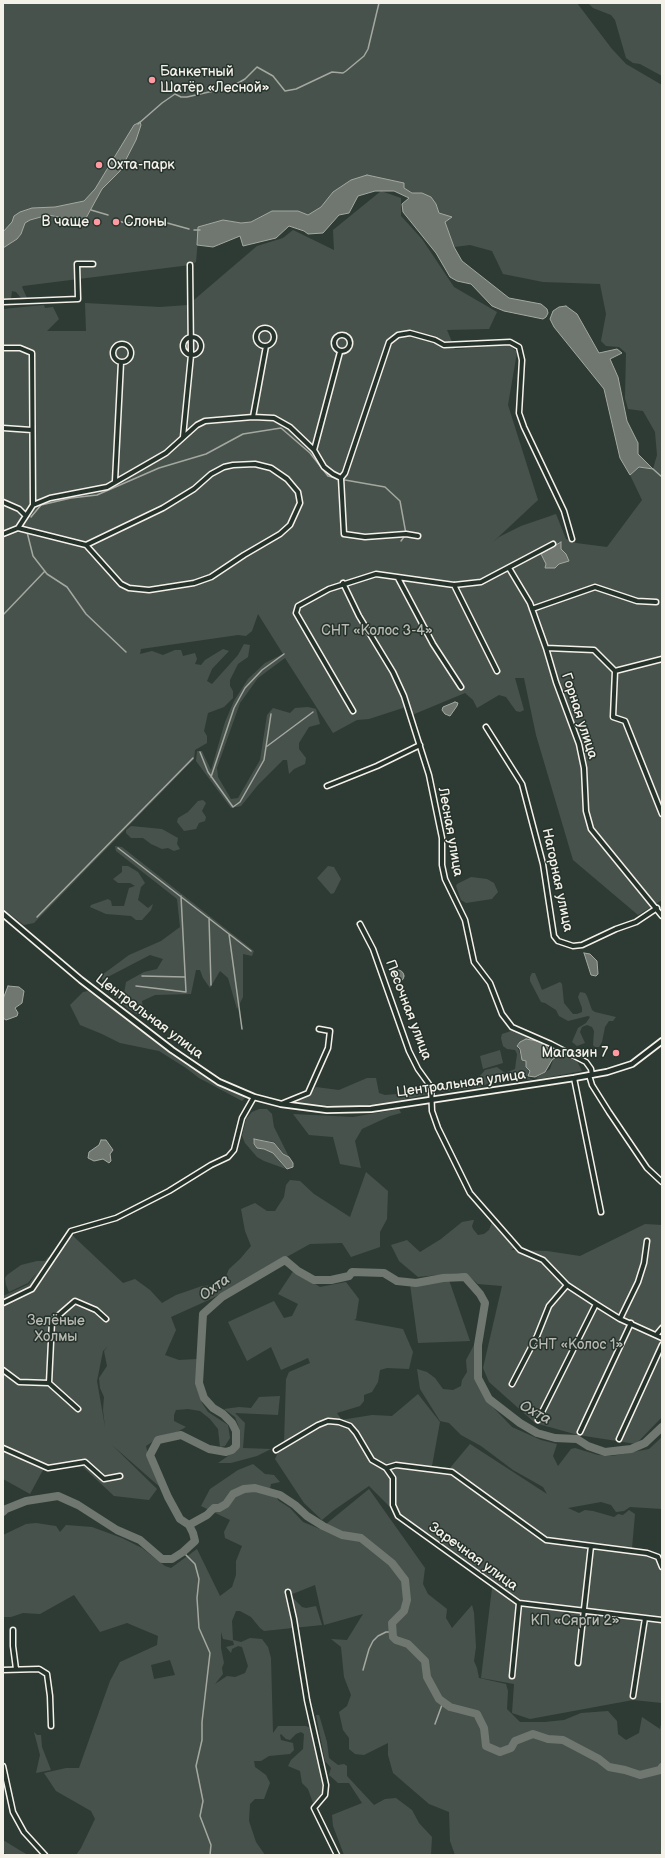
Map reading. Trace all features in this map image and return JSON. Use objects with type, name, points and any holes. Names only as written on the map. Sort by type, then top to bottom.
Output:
[{"type":"street","points":[[3,302],[78,299],[77,264],[93,264]]},
{"type":"street","points":[[184,438],[191,355],[190,265]]},
{"type":"street","points":[[264,329],[271,330],[274,338],[271,344],[266,346],[260,344],[257,337],[260,330],[264,329]]},
{"type":"street","points":[[418,536],[406,534],[365,537],[344,534],[341,479],[345,473],[389,342],[398,335],[410,333],[435,340],[444,345],[510,342],[519,347],[522,360],[519,412],[524,427],[564,511],[572,539]]},
{"type":"street","points":[[342,335],[346,336],[350,344],[348,349],[344,352],[340,352],[336,349],[334,340],[337,336],[342,335]]},
{"type":"street","points":[[191,338],[198,340],[201,345],[200,350],[196,354],[191,355],[185,353],[183,348],[184,342],[191,338]]},
{"type":"street","points":[[122,344],[127,345],[131,353],[130,358],[122,362],[117,361],[113,352],[114,348],[122,344]]},
{"type":"street","points":[[253,417],[266,346]]},
{"type":"street","points":[[3,348],[20,348],[32,353],[33,505]]},
{"type":"street","points":[[314,450],[340,352]]},
{"type":"street","points":[[115,482],[122,362]]},
{"type":"street","points":[[18,528],[25,515],[33,505],[50,498],[107,487],[166,453],[197,425],[206,421],[253,417],[274,418],[290,427],[314,450],[324,467],[341,479]]},
{"type":"street","points":[[3,428],[32,430]]},
{"type":"street","points":[[3,534],[18,528],[86,545],[121,584],[129,588],[149,590],[188,584],[212,577],[244,555],[280,534],[290,526],[300,503],[298,492],[288,479],[271,468],[255,464],[224,466],[211,474],[194,489],[163,508],[86,545]]},
{"type":"street","points":[[3,502],[19,509],[25,515]]},
{"type":"street","points":[[353,711],[296,613],[298,606],[325,590],[343,583],[376,574],[454,585],[481,582],[553,544]]},
{"type":"street","name":"Горная улица","points":[[509,568],[532,610],[579,744],[584,768],[586,811],[591,829],[662,916]]},
{"type":"street","points":[[398,578],[433,644],[460,687]]},
{"type":"street","name":"Лесная улица","points":[[343,583],[359,616],[399,684],[418,746],[429,775],[434,807],[442,838],[442,865],[445,879],[465,920],[474,962],[490,984],[502,1014],[512,1028],[551,1044],[586,1062],[591,1069],[590,1075],[592,1085],[609,1112],[647,1168],[662,1182]]},
{"type":"street","points":[[454,585],[497,671]]},
{"type":"street","points":[[532,610],[595,587],[637,601],[656,602]]},
{"type":"street","points":[[546,648],[594,650],[615,672],[613,717],[625,721],[662,814]]},
{"type":"street","points":[[615,672],[662,659]]},
{"type":"street","name":"Нагорная улица","points":[[486,728],[522,784],[543,864],[554,936],[558,941],[573,946],[582,945],[636,922],[657,908]]},
{"type":"street","points":[[327,786],[377,766],[418,746]]},
{"type":"street","name":"Центральная улица","points":[[3,914],[75,975],[172,1050],[219,1082],[254,1097],[281,1104],[327,1110],[350,1110],[396,1105],[574,1078],[632,1064],[662,1041]]},
{"type":"street","name":"Песочная улица","points":[[360,924],[373,949],[409,1051],[418,1069],[431,1087],[432,1111],[438,1128],[467,1188],[517,1248],[543,1260],[567,1285]]},
{"type":"street","points":[[281,1104],[308,1093],[328,1048],[330,1031],[319,1030]]},
{"type":"street","points":[[574,1078],[601,1212]]},
{"type":"street","points":[[3,1303],[32,1289],[71,1231],[116,1218],[169,1191],[211,1165],[228,1158],[234,1150],[242,1118],[254,1097]]},
{"type":"street","points":[[620,1319],[638,1282],[644,1263],[647,1241]]},
{"type":"street","points":[[512,1384],[537,1336],[549,1306],[567,1285],[620,1319],[657,1334],[662,1338]]},
{"type":"street","points":[[49,1383],[52,1321],[75,1301],[96,1310],[106,1319]]},
{"type":"street","points":[[538,1420],[596,1304]]},
{"type":"street","points":[[580,1432],[631,1323]]},
{"type":"street","points":[[657,1334],[662,1328]]},
{"type":"street","points":[[619,1439],[662,1345]]},
{"type":"street","points":[[3,1370],[19,1382],[49,1383],[78,1410]]},
{"type":"street","points":[[276,1450],[318,1425],[328,1421],[340,1422],[350,1426],[356,1433],[372,1460],[386,1468],[396,1465],[452,1472],[546,1540],[654,1555],[658,1557],[662,1567]]},
{"type":"street","points":[[3,1448],[48,1468],[85,1462],[104,1479],[120,1476]]},
{"type":"street","name":"Заречная улица","points":[[386,1468],[393,1478],[393,1505],[398,1516],[519,1603],[584,1612],[662,1620]]},
{"type":"street","points":[[578,1663],[592,1546]]},
{"type":"street","points":[[288,1592],[326,1785],[325,1795],[314,1808],[337,1855]]},
{"type":"street","points":[[512,1676],[519,1603]]},
{"type":"street","points":[[633,1696],[645,1618]]},
{"type":"street","points":[[13,1630],[13,1646],[16,1669]]},
{"type":"street","points":[[3,1670],[39,1669],[47,1674],[50,1696],[51,1726]]},
{"type":"street","points":[[3,1766],[13,1812],[24,1832],[45,1855]]},
{"type":"green space","name":"СНТ «Колос 3-4»","points":[[3,3],[577,3],[612,49],[626,64],[662,85],[662,900],[638,915],[573,860],[536,735],[524,678],[515,678],[524,710],[520,712],[516,711],[506,697],[499,695],[477,708],[473,700],[465,693],[412,715],[409,706],[369,719],[357,720],[333,733],[285,658],[258,678],[240,703],[217,768],[218,777],[231,799],[238,798],[260,760],[267,715],[273,708],[290,713],[295,708],[308,707],[316,709],[320,724],[309,727],[299,743],[299,749],[306,758],[305,764],[294,769],[289,774],[287,760],[283,760],[258,785],[241,806],[231,808],[196,761],[197,751],[202,751],[211,770],[225,722],[234,701],[248,679],[265,663],[283,654],[258,614],[252,631],[246,636],[238,635],[141,649],[140,654],[152,651],[163,655],[175,650],[181,650],[183,656],[195,653],[197,659],[195,664],[201,665],[205,660],[223,649],[229,651],[212,669],[207,681],[212,684],[238,655],[244,644],[250,645],[248,657],[238,664],[230,680],[233,698],[224,707],[208,713],[204,731],[207,736],[207,743],[195,750],[194,759],[34,923],[24,925],[3,909],[3,616],[19,599],[3,615],[3,309],[44,305],[45,308],[53,307],[59,319],[47,331],[86,331],[85,303],[160,307],[188,305],[257,246],[283,238],[293,230],[334,250],[333,230],[381,191],[401,198],[401,216],[422,239],[454,287],[497,312],[489,329],[447,330],[455,349],[510,345],[517,352],[508,405],[538,500],[493,542],[499,537],[521,526],[556,514],[566,539],[576,543],[607,547],[642,500],[630,475],[639,467],[653,469],[657,455],[655,432],[643,411],[628,409],[625,398],[626,353],[619,347],[606,346],[601,341],[606,314],[600,284],[543,282],[503,274],[492,251],[470,245],[454,247],[445,222],[451,217],[439,213],[436,204],[422,193],[413,193],[404,188],[333,192],[321,207],[308,215],[298,211],[272,211],[251,222],[241,223],[223,220],[199,227],[196,262],[190,265],[23,286],[22,287],[27,298],[21,298],[16,292],[12,291],[11,299],[3,302]]},
{"type":"green space","points":[[588,3],[662,3],[662,76],[640,64],[633,63],[626,58],[615,20],[611,15],[593,8]]},
{"type":"green space","points":[[203,800],[206,803],[202,811],[206,817],[205,821],[199,823],[196,829],[184,831],[177,822],[178,818],[188,812],[198,801]]},
{"type":"green space","points":[[131,826],[162,829],[178,838],[177,844],[180,849],[174,851],[168,848],[162,849],[143,838],[131,838],[126,833],[126,830]]},
{"type":"green space","points":[[115,846],[122,847],[254,951],[252,956],[243,954],[243,997],[237,1009],[228,978],[220,971],[210,988],[203,978],[200,970],[196,970],[191,994],[155,995],[142,1001],[144,1019],[127,1008],[108,991],[124,994],[126,982],[144,972],[157,969],[163,959],[150,955],[102,980],[102,975],[129,955],[161,941],[180,927],[177,899],[116,851]]},
{"type":"green space","points":[[122,866],[128,866],[138,872],[145,883],[141,887],[138,900],[148,908],[153,904],[151,910],[142,920],[136,920],[131,916],[106,914],[90,907],[91,905],[108,899],[111,901],[112,906],[124,906],[129,888],[135,886],[130,883],[118,883],[113,879],[122,872]]},
{"type":"green space","points":[[328,866],[334,867],[341,879],[334,893],[331,894],[317,878]]},
{"type":"green space","points":[[471,877],[487,879],[494,883],[498,892],[492,899],[466,903],[461,900],[456,886],[457,884]]},
{"type":"green space","points":[[532,973],[535,973],[542,990],[560,982],[562,984],[564,1003],[573,1014],[582,1012],[578,997],[580,992],[585,993],[587,996],[592,1010],[616,1017],[613,1021],[609,1021],[605,1027],[602,1042],[599,1047],[595,1047],[593,1045],[594,1031],[592,1027],[587,1025],[582,1027],[580,1032],[585,1043],[577,1046],[572,1042],[578,1028],[586,1023],[590,1017],[588,1016],[568,1021],[559,1016],[556,1010],[541,1002],[530,981]]},
{"type":"green space","points":[[88,991],[175,1055],[243,1095],[245,1098],[242,1101],[199,1078],[159,1051],[120,1043],[80,1025],[70,1005],[83,992]]},
{"type":"green space","points":[[514,1030],[543,1042],[526,1039],[517,1045],[522,1060],[526,1061],[526,1067],[529,1070],[527,1077],[533,1080],[523,1079],[514,1072],[506,1076],[504,1081],[492,1082],[480,1087],[439,1092],[435,1087],[479,1077],[485,1070],[497,1067],[505,1073],[515,1069],[517,1054],[515,1050],[507,1049],[503,1046],[501,1038],[502,1034]]},
{"type":"green space","points":[[500,1050],[503,1063],[483,1069],[480,1056]]},
{"type":"green space","points":[[564,1054],[577,1061],[582,1071],[539,1079],[536,1078],[550,1069],[553,1060]]},
{"type":"green space","points":[[367,1078],[376,1078],[379,1093],[385,1095],[408,1093],[425,1087],[430,1087],[430,1090],[428,1094],[398,1101],[360,1106],[343,1107],[294,1102],[307,1096],[316,1087],[339,1090]]},
{"type":"green space","points":[[259,1109],[267,1109],[272,1114],[274,1127],[289,1157],[283,1153],[274,1142],[254,1139],[253,1144],[257,1148],[273,1153],[286,1169],[257,1157],[245,1143],[242,1136],[246,1119],[252,1112]]},
{"type":"green space","points":[[399,1109],[401,1113],[390,1116],[362,1129],[355,1141],[361,1168],[340,1164],[333,1137],[309,1135],[293,1114],[353,1117]]},
{"type":"green space","name":"Зелёные Холмы","points":[[366,1172],[388,1191],[387,1219],[380,1232],[380,1247],[351,1257],[342,1243],[310,1244],[211,1299],[171,1317],[176,1330],[165,1355],[179,1360],[197,1359],[198,1391],[202,1403],[208,1412],[228,1425],[230,1438],[225,1446],[220,1447],[218,1429],[210,1419],[200,1411],[188,1409],[176,1410],[174,1421],[186,1427],[177,1432],[161,1436],[146,1446],[151,1467],[161,1488],[112,1445],[157,1489],[149,1500],[114,1496],[82,1466],[43,1470],[30,1494],[3,1479],[3,1296],[29,1284],[37,1272],[28,1283],[9,1292],[5,1278],[7,1275],[21,1265],[37,1261],[45,1261],[48,1257],[55,1261],[72,1235],[123,1283],[135,1279],[150,1290],[162,1303],[176,1295],[202,1286],[219,1285],[224,1281],[229,1269],[251,1246],[245,1231],[241,1209],[255,1203],[267,1211],[275,1211],[284,1197],[286,1185],[290,1180],[300,1181],[314,1194],[350,1217]],"holes":[[[108,1346],[104,1351],[107,1366],[99,1378],[100,1388],[104,1397],[103,1410],[105,1427],[97,1381],[103,1351]]]},
{"type":"green space","name":"СНТ «Колос 1»","points":[[474,1220],[472,1226],[478,1235],[484,1234],[489,1230],[492,1222],[514,1248],[511,1250],[547,1251],[580,1256],[645,1224],[662,1225],[662,1417],[636,1444],[578,1435],[535,1423],[489,1382],[483,1368],[502,1286],[478,1284],[468,1275],[458,1273],[418,1277],[399,1261],[391,1245],[407,1240],[420,1252],[441,1239],[462,1222]]},
{"type":"green space","points":[[294,1270],[320,1287],[346,1282],[359,1299],[356,1319],[354,1320],[403,1329],[413,1352],[409,1369],[387,1368],[380,1370],[378,1382],[372,1392],[364,1395],[364,1401],[360,1406],[337,1413],[341,1419],[328,1419],[318,1422],[284,1443],[286,1379],[289,1372],[310,1363],[308,1358],[281,1370],[271,1347],[247,1361],[228,1322],[274,1301],[284,1318],[292,1316],[298,1304],[278,1294]]},
{"type":"green space","points":[[449,1280],[470,1341],[418,1343],[410,1284]]},
{"type":"green space","name":"КП «Сярги 2»","points":[[474,1345],[474,1378],[488,1402],[512,1427],[541,1440],[557,1444],[553,1456],[558,1466],[571,1449],[575,1448],[598,1455],[612,1456],[649,1449],[662,1437],[662,1509],[630,1507],[624,1511],[616,1512],[611,1505],[601,1502],[568,1508],[579,1513],[585,1510],[614,1517],[618,1514],[623,1515],[629,1510],[635,1514],[632,1548],[652,1552],[659,1555],[662,1560],[662,1703],[633,1700],[530,1719],[512,1713],[514,1684],[481,1678],[493,1580],[393,1510],[369,1486],[322,1520],[304,1503],[275,1459],[281,1446],[328,1420],[341,1420],[372,1415],[392,1416],[418,1394],[440,1422],[432,1466],[450,1468],[470,1444],[547,1494],[543,1487],[513,1470],[481,1446],[461,1435],[449,1423],[440,1421],[420,1389],[417,1369],[427,1372],[435,1378],[443,1389],[453,1390],[461,1386],[462,1380],[467,1372],[466,1360]]},
{"type":"green space","points":[[280,1396],[278,1415],[235,1413],[245,1423],[243,1448],[271,1449],[257,1456],[231,1463],[218,1463],[238,1449],[240,1441],[240,1430],[235,1417],[224,1409],[239,1407],[251,1408],[259,1397]]},
{"type":"green space","points":[[253,1464],[265,1474],[274,1475],[280,1482],[271,1484],[270,1489],[279,1501],[290,1508],[303,1522],[320,1529],[369,1489],[425,1568],[423,1584],[428,1594],[447,1609],[446,1618],[452,1628],[472,1605],[474,1613],[476,1647],[474,1661],[479,1678],[506,1684],[508,1691],[507,1709],[520,1722],[564,1720],[581,1713],[608,1711],[617,1721],[618,1734],[626,1740],[639,1733],[642,1717],[660,1729],[662,1720],[662,1855],[455,1855],[450,1841],[449,1812],[429,1804],[393,1773],[388,1755],[388,1743],[364,1755],[355,1754],[349,1749],[349,1738],[343,1730],[339,1712],[347,1706],[351,1695],[344,1677],[341,1647],[331,1639],[347,1640],[363,1614],[324,1625],[315,1585],[290,1595],[302,1607],[306,1608],[316,1606],[322,1625],[264,1631],[251,1617],[240,1611],[236,1611],[232,1621],[233,1640],[241,1642],[250,1638],[262,1639],[268,1647],[271,1658],[273,1733],[278,1726],[306,1726],[310,1728],[320,1763],[323,1785],[323,1791],[316,1801],[313,1803],[308,1789],[302,1783],[300,1771],[288,1766],[291,1760],[303,1749],[304,1734],[301,1732],[296,1734],[290,1740],[286,1739],[281,1734],[281,1740],[293,1743],[294,1750],[290,1754],[269,1756],[261,1761],[254,1761],[255,1767],[266,1775],[270,1783],[264,1799],[255,1799],[250,1804],[249,1821],[256,1842],[265,1855],[76,1855],[95,1819],[91,1811],[56,1791],[44,1773],[66,1768],[79,1768],[110,1681],[120,1662],[157,1645],[158,1636],[127,1623],[100,1632],[74,1595],[40,1614],[23,1613],[11,1617],[3,1617],[3,1535],[26,1524],[36,1523],[56,1526],[60,1532],[66,1525],[92,1527],[122,1538],[142,1548],[165,1566],[171,1568],[197,1549],[220,1596],[232,1587],[236,1575],[236,1561],[242,1546],[225,1538],[224,1532],[230,1520],[201,1506],[210,1489],[238,1470]],"holes":[[[221,1632],[223,1639],[233,1641],[234,1645],[226,1647],[231,1653],[232,1649],[238,1646],[242,1647],[248,1666],[245,1673],[235,1677],[227,1676],[215,1684],[223,1674],[222,1668],[224,1663],[221,1648]],[[170,1660],[175,1675],[154,1679],[151,1665]]]},
{"type":"green space","points":[[316,1715],[319,1715],[320,1718],[327,1742],[329,1758],[338,1765],[344,1764],[347,1766],[347,1776],[374,1805],[385,1799],[396,1798],[412,1810],[419,1823],[432,1837],[431,1855],[344,1855],[333,1826],[332,1815],[362,1803],[349,1783],[338,1783],[329,1775],[331,1768],[325,1761]]},
{"type":"green space","points":[[34,1732],[37,1735],[41,1735],[42,1747],[51,1770],[36,1773],[40,1755]]},
{"type":"green space","points":[[3,1840],[28,1855],[7,1855],[3,1852]]},
{"type":"shaded area","points":[[140,122],[141,125],[136,140],[120,171],[102,189],[86,218],[75,220],[48,215],[30,220],[25,223],[21,234],[17,239],[3,248],[3,232],[12,222],[14,216],[20,212],[32,208],[55,207],[84,201],[95,189],[134,125]]},
{"type":"shaded area","points":[[367,175],[404,183],[404,188],[412,193],[422,193],[431,197],[436,204],[439,213],[452,217],[445,222],[454,247],[462,261],[509,298],[541,304],[547,309],[548,313],[546,317],[543,319],[504,311],[492,306],[471,284],[457,281],[450,277],[436,253],[403,212],[402,204],[409,198],[394,191],[375,191],[358,196],[349,213],[339,215],[323,233],[308,234],[304,231],[289,226],[276,238],[243,246],[240,236],[213,247],[197,245],[198,227],[223,220],[241,223],[251,222],[272,211],[298,211],[308,215],[321,207],[333,192],[351,180]]},
{"type":"shaded area","points":[[566,306],[577,314],[599,353],[617,349],[622,353],[610,359],[618,377],[627,421],[638,443],[638,454],[653,469],[639,467],[630,475],[620,458],[604,389],[554,327],[550,319],[553,311],[559,307]]},
{"type":"shaded area","points":[[561,542],[561,549],[566,554],[569,561],[559,564],[555,568],[545,568],[546,564],[541,554]]},
{"type":"shaded area","points":[[455,702],[458,703],[457,706],[450,716],[445,714],[442,710],[443,707]]},
{"type":"shaded area","points":[[584,953],[590,954],[597,961],[598,974],[596,976],[591,975]]},
{"type":"shaded area","points":[[400,970],[403,971],[403,981],[396,982],[393,981],[392,974],[393,971]]},
{"type":"shaded area","points":[[8,986],[19,987],[24,991],[22,1003],[15,1008],[18,1013],[17,1016],[6,1020],[3,1018],[3,999]]},
{"type":"shaded area","points":[[526,1039],[542,1042],[556,1057],[552,1060],[545,1072],[535,1077],[528,1076],[530,1071],[526,1067],[526,1061],[522,1060],[520,1049],[517,1046],[520,1042]]},
{"type":"shaded area","points":[[254,1139],[274,1143],[283,1154],[289,1157],[293,1163],[293,1167],[287,1169],[273,1153],[257,1148],[254,1144]]},
{"type":"shaded area","points":[[101,1140],[106,1140],[113,1150],[110,1154],[111,1161],[109,1163],[103,1159],[94,1161],[88,1158],[89,1152],[99,1145]]},
{"type":"waterway","points":[[138,124],[175,94],[181,97],[187,97],[231,87],[245,79],[257,67],[273,76],[285,91],[296,89],[332,72],[343,73],[364,56],[368,49],[379,3]]},
{"type":"waterway","points":[[91,210],[108,215]]},
{"type":"waterway","points":[[116,220],[125,223],[158,221]]},
{"type":"waterway","points":[[160,221],[189,229]]},
{"type":"waterway","points":[[194,230],[200,230]]},
{"type":"waterway","points":[[31,517],[41,505],[71,498],[97,495],[159,468],[206,454],[243,434],[281,428],[310,453],[328,476],[344,480]]},
{"type":"waterway","points":[[653,469],[662,477]]},
{"type":"waterway","points":[[345,480],[385,487],[400,501],[406,534],[401,541]]},
{"type":"waterway","points":[[27,532],[33,556],[47,574],[67,587],[86,614],[126,652]]},
{"type":"waterway","points":[[3,615],[45,571]]},
{"type":"waterway","points":[[211,777],[234,708],[245,688],[262,670],[284,654]]},
{"type":"waterway","points":[[266,747],[313,712]]},
{"type":"waterway","points":[[200,752],[208,772],[233,807],[240,802],[264,760],[271,714]]},
{"type":"waterway","points":[[37,917],[193,758]]},
{"type":"waterway","points":[[118,848],[251,951]]},
{"type":"waterway","points":[[136,986],[186,992],[181,896]]},
{"type":"waterway","points":[[209,918],[211,985]]},
{"type":"waterway","points":[[229,934],[242,1029]]},
{"type":"waterway","points":[[142,976],[185,977]]},
{"type":"waterway","name":"Охта","points":[[3,1512],[6,1509],[26,1501],[58,1496],[78,1505],[117,1530],[140,1540],[162,1559],[172,1559],[183,1552],[195,1541],[193,1533],[189,1525],[180,1519],[168,1497],[150,1455],[158,1440],[181,1435],[209,1449],[226,1452],[232,1450],[236,1446],[236,1431],[232,1423],[223,1414],[213,1408],[204,1398],[199,1383],[203,1314],[222,1297],[285,1260],[298,1271],[314,1280],[331,1280],[349,1276],[352,1272],[384,1273],[397,1281],[416,1283],[443,1278],[465,1277],[480,1294],[485,1303],[478,1345],[478,1378],[489,1399],[520,1423],[537,1433],[555,1438],[577,1439],[588,1446],[605,1452],[631,1449],[645,1443],[662,1427]]},
{"type":"waterway","points":[[189,1525],[207,1515],[214,1508],[219,1508],[226,1504],[233,1494],[244,1489],[255,1488],[280,1495],[295,1505],[307,1516],[323,1526],[342,1535],[361,1538],[392,1563],[405,1580],[407,1600],[404,1611],[392,1623],[393,1637],[396,1640],[408,1644],[425,1661],[427,1677],[439,1699],[450,1707],[477,1714],[484,1728],[486,1746],[500,1752],[511,1748],[515,1741],[533,1734],[548,1739],[563,1740],[599,1759],[609,1767],[640,1775],[660,1770],[662,1767]]},
{"type":"waterway","points":[[183,1552],[195,1564],[199,1579],[197,1598],[199,1628],[210,1653],[202,1722],[202,1740],[196,1766],[203,1801],[200,1816],[211,1845],[210,1855]]},
{"type":"waterway","points":[[363,1670],[373,1641],[378,1636],[386,1632],[392,1632]]},
{"type":"waterway","points":[[435,1724],[443,1702]]},
{"type":"place","name":"Банкетный Шатёр «Лесной»","points":[[152,80]]},
{"type":"place","name":"Охта-парк","points":[[99,165]]},
{"type":"place","name":"В чаще","points":[[97,222]]},
{"type":"place","name":"Слоны","points":[[116,222]]},
{"type":"place","name":"Магазин 7","points":[[616,1053]]}]
